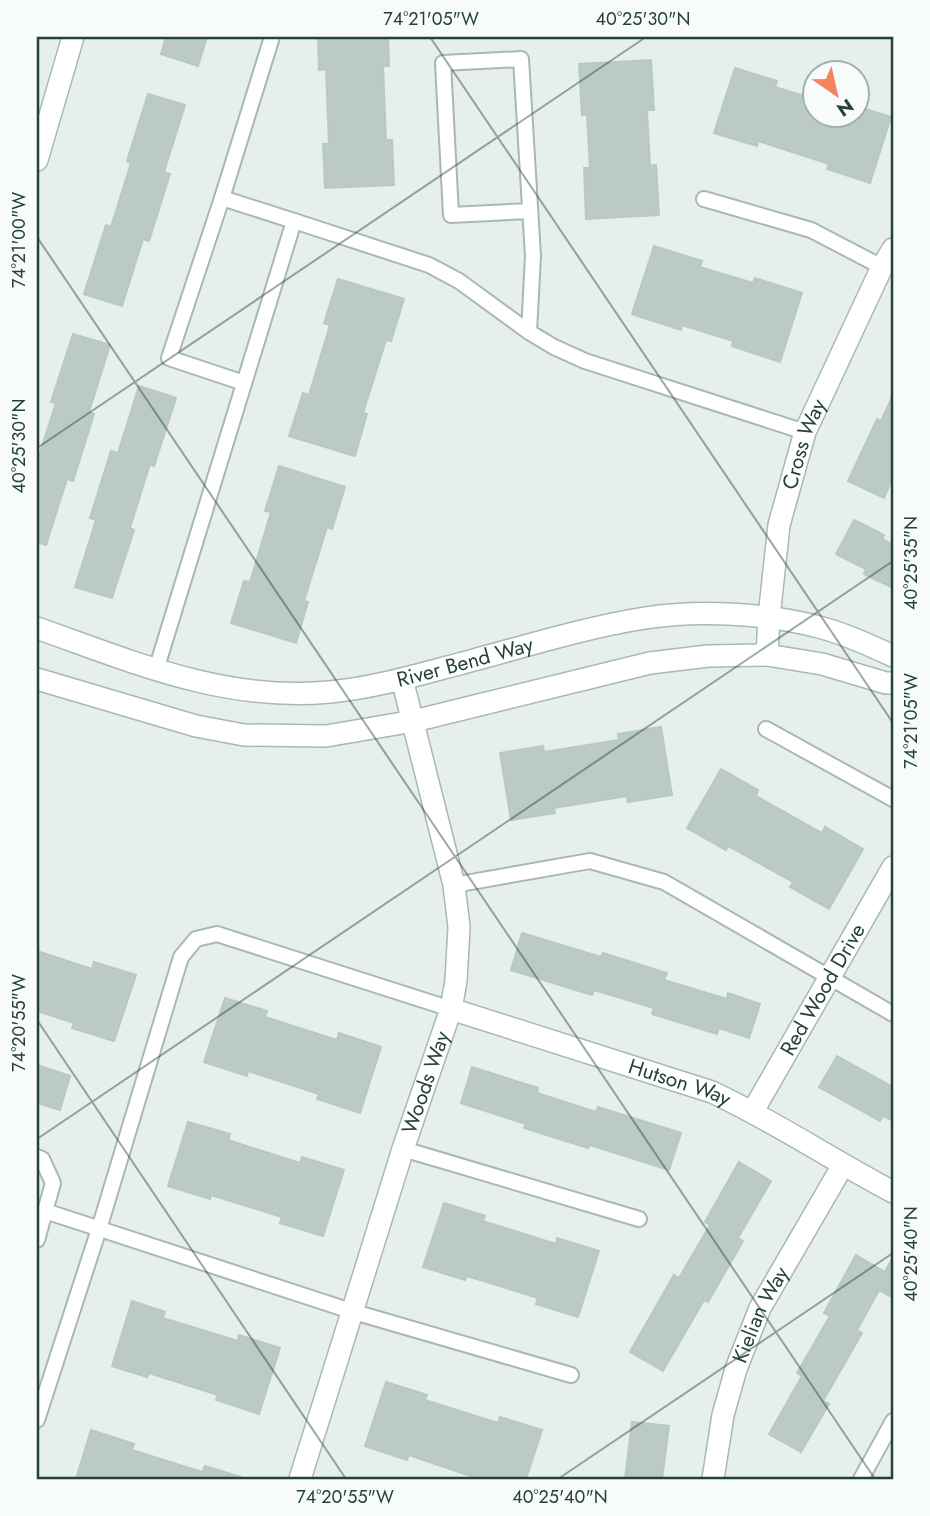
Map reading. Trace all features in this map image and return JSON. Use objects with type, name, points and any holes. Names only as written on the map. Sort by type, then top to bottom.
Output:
[{"type":"street","points":[[37,160],[73,37]]},
{"type":"street","name":"Cross Way","points":[[768,655],[769,617],[779,525],[805,432],[888,258]]},
{"type":"street","name":"River Bend Way","points":[[37,628],[156,670],[216,687],[259,694],[330,692],[402,678],[593,629],[646,618],[689,615],[769,617],[819,627],[893,656]]},
{"type":"street","points":[[37,679],[196,726],[244,735],[326,736],[414,721],[650,663],[708,656],[768,655],[822,664],[886,684],[893,683]]},
{"type":"street","name":"Woods Way","points":[[300,1479],[403,1149],[451,1009],[457,981],[459,927],[454,885],[402,678]]},
{"type":"street","name":"Red Wood Drive","points":[[753,1111],[893,867]]},
{"type":"street","name":"Hutson Way","points":[[451,1009],[712,1092],[753,1111],[843,1166],[893,1192]]},
{"type":"street","name":"Kielian Way","points":[[713,1479],[723,1415],[736,1369],[760,1308],[843,1166]]},
{"type":"lane","points":[[244,383],[169,358],[272,37]]},
{"type":"lane","points":[[529,211],[451,215],[443,64],[521,59],[533,256],[529,332]]},
{"type":"lane","points":[[222,198],[429,265],[459,281],[529,332],[585,361],[805,432]]},
{"type":"lane","points":[[704,199],[811,230],[888,258]]},
{"type":"lane","points":[[156,670],[294,222]]},
{"type":"lane","points":[[766,729],[893,799]]},
{"type":"lane","points":[[454,885],[590,861],[664,882],[893,1014]]},
{"type":"lane","points":[[37,1420],[99,1229],[181,957],[196,939],[218,934],[451,1009]]},
{"type":"lane","points":[[403,1149],[639,1219]]},
{"type":"lane","points":[[37,1157],[42,1159],[53,1183],[37,1240]]},
{"type":"lane","points":[[45,1211],[354,1312],[571,1376]]},
{"type":"lane","points":[[861,1479],[893,1421]]},
{"type":"building","points":[[166,37],[207,37],[198,66],[161,54]]},
{"type":"building","points":[[318,37],[388,37],[389,66],[383,66],[386,140],[392,140],[394,185],[325,188],[323,144],[329,144],[326,69],[319,70]]},
{"type":"building","points":[[651,60],[654,110],[647,110],[650,166],[656,165],[659,215],[586,219],[584,168],[590,168],[587,115],[582,115],[579,64]]},
{"type":"building","points":[[735,68],[777,81],[775,87],[800,95],[800,130],[870,130],[870,110],[891,117],[870,183],[827,169],[829,164],[758,141],[757,146],[714,133]]},
{"type":"building","points":[[148,94],[185,105],[164,172],[170,174],[149,241],[143,239],[122,306],[84,294],[106,225],[111,227],[131,163],[127,161]]},
{"type":"building","points":[[654,246],[702,261],[700,267],[753,283],[755,278],[802,293],[780,362],[732,346],[733,341],[682,325],[681,330],[632,314]]},
{"type":"building","points":[[338,279],[404,299],[391,341],[386,340],[363,413],[367,414],[355,456],[289,436],[303,393],[309,395],[330,325],[324,323]]},
{"type":"building","points":[[73,334],[110,345],[89,412],[94,414],[73,481],[67,479],[46,545],[37,542],[37,462],[56,403],[51,402]]},
{"type":"building","points":[[139,386],[176,398],[154,466],[150,464],[130,528],[134,530],[112,598],[75,587],[96,520],[90,518],[111,451],[118,453]]},
{"type":"building","points":[[893,395],[893,477],[884,498],[848,481],[877,419],[881,421]]},
{"type":"building","points":[[279,466],[345,487],[332,529],[327,527],[304,601],[308,602],[296,643],[231,623],[244,581],[250,582],[271,512],[265,511]]},
{"type":"building","points":[[854,520],[884,535],[882,539],[893,545],[893,588],[864,574],[866,569],[836,554]]},
{"type":"building","points":[[661,727],[672,795],[628,802],[627,796],[554,808],[555,813],[511,820],[500,753],[543,746],[544,752],[619,740],[618,734]]},
{"type":"building","points":[[721,769],[758,790],[756,796],[822,833],[825,827],[863,849],[829,909],[790,887],[793,882],[728,846],[726,850],[687,828]]},
{"type":"building","points":[[522,933],[601,957],[603,953],[667,973],[664,980],[727,999],[728,993],[760,1004],[749,1038],[719,1028],[717,1034],[652,1014],[654,1008],[594,990],[592,995],[511,970]]},
{"type":"building","points":[[37,951],[92,969],[94,962],[136,975],[114,1041],[72,1028],[74,1023],[37,1011]]},
{"type":"building","points":[[225,998],[267,1011],[265,1017],[337,1040],[339,1033],[381,1047],[360,1113],[317,1099],[319,1094],[248,1071],[247,1076],[204,1062]]},
{"type":"building","points":[[837,1056],[893,1087],[893,1121],[883,1116],[880,1121],[819,1087]]},
{"type":"building","points":[[37,1065],[70,1076],[60,1110],[37,1103]]},
{"type":"building","points":[[472,1067],[538,1088],[537,1093],[596,1112],[598,1107],[681,1133],[669,1170],[524,1128],[526,1124],[461,1103]]},
{"type":"building","points":[[188,1122],[230,1134],[228,1140],[300,1163],[302,1157],[344,1170],[323,1236],[280,1223],[282,1217],[211,1195],[210,1199],[168,1186]]},
{"type":"building","points":[[739,1162],[771,1181],[738,1238],[743,1241],[708,1302],[704,1300],[663,1371],[630,1352],[674,1275],[679,1278],[710,1225],[705,1222]]},
{"type":"building","points":[[444,1203],[485,1216],[483,1221],[556,1244],[557,1238],[599,1251],[578,1317],[536,1304],[538,1298],[467,1276],[465,1280],[423,1267]]},
{"type":"building","points":[[856,1255],[885,1272],[893,1257],[893,1298],[879,1290],[857,1330],[862,1333],[823,1401],[829,1404],[801,1452],[769,1434],[802,1376],[797,1373],[830,1316],[824,1313]]},
{"type":"building","points":[[132,1301],[165,1312],[163,1318],[238,1341],[239,1335],[280,1348],[259,1414],[216,1400],[218,1395],[149,1373],[147,1377],[112,1366]]},
{"type":"building","points":[[386,1382],[427,1395],[425,1400],[498,1423],[500,1417],[542,1430],[526,1479],[479,1479],[409,1455],[407,1460],[365,1446]]},
{"type":"building","points":[[632,1422],[669,1426],[662,1479],[625,1479]]},
{"type":"building","points":[[91,1430],[134,1444],[132,1450],[202,1472],[205,1466],[241,1477],[76,1479]]}]
